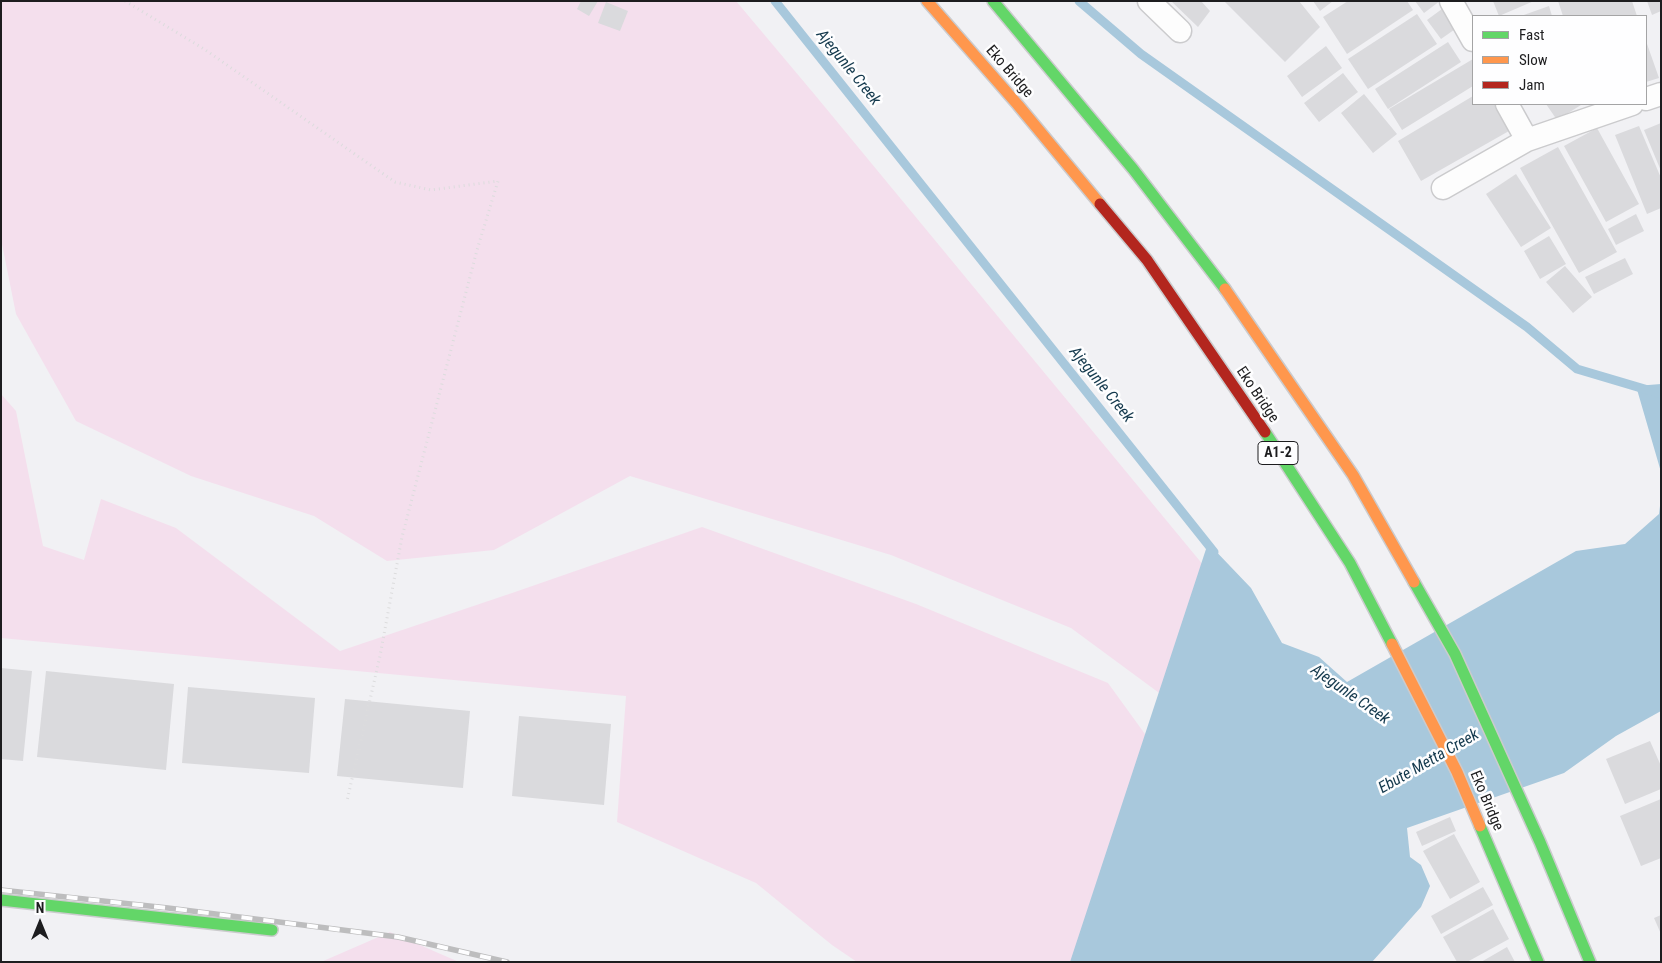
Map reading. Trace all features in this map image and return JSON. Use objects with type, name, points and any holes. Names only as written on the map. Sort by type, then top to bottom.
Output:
[{"type":"main road","name":"Eko Bridge","points":[[927,1],[1018,105],[1147,260],[1247,405],[1350,563],[1457,772],[1538,962]]},
{"type":"main road","points":[[993,1],[1134,168],[1226,290],[1353,475],[1455,654],[1540,842],[1590,962]]},
{"type":"main road","points":[[1,900],[272,930]]},
{"type":"street","points":[[1149,1],[1180,31]]},
{"type":"street","points":[[1451,1],[1472,38]]},
{"type":"street","points":[[1647,99],[1661,94]]},
{"type":"street","points":[[1508,105],[1527,140]]},
{"type":"street","points":[[1443,188],[1527,140],[1629,105]]},
{"type":"path","points":[[125,1],[204,49],[395,182],[431,190],[498,181],[477,250],[402,537],[380,656],[347,801]]},
{"type":"shaded area","points":[[1,1],[736,1],[1204,566],[1185,712],[1071,628],[891,555],[630,476],[494,550],[387,561],[314,516],[191,476],[76,421],[16,314],[1,239]]},
{"type":"shaded area","points":[[1,394],[16,411],[43,546],[84,560],[101,499],[176,528],[340,651],[702,527],[916,604],[1108,683],[1150,741],[1122,962],[857,962],[832,945],[756,883],[617,822],[626,696],[1,638]]},
{"type":"shaded area","points":[[390,932],[459,962],[321,962]]},
{"type":"water","points":[[1661,384],[1661,472],[1636,386]]},
{"type":"water","name":"Ebute Metta Creek","points":[[1661,498],[1661,711],[1616,736],[1564,773],[1407,828],[1410,857],[1421,865],[1430,886],[1421,907],[1372,962],[1070,962],[1208,543],[1251,588],[1282,643],[1319,657],[1347,682],[1576,551],[1625,544],[1659,514]]},
{"type":"building","points":[[581,1],[598,1],[589,16],[577,9]]},
{"type":"building","points":[[1171,1],[1201,1],[1210,11],[1198,27]]},
{"type":"building","points":[[1224,1],[1299,1],[1320,27],[1285,62]]},
{"type":"building","points":[[1313,1],[1333,1],[1320,11]]},
{"type":"building","points":[[1348,1],[1407,1],[1413,10],[1347,54],[1323,17]]},
{"type":"building","points":[[1415,1],[1440,1],[1424,13]]},
{"type":"building","points":[[1493,1],[1534,1],[1501,15],[1499,15]]},
{"type":"building","points":[[1558,1],[1632,1],[1637,15],[1563,15]]},
{"type":"building","points":[[1647,1],[1661,1],[1661,11],[1652,15]]},
{"type":"building","points":[[606,2],[628,11],[620,31],[598,23]]},
{"type":"building","points":[[1446,6],[1461,25],[1441,39],[1427,20]]},
{"type":"building","points":[[1549,6],[1552,15],[1524,15]]},
{"type":"building","points":[[1417,14],[1437,44],[1368,89],[1348,59]]},
{"type":"building","points":[[1448,42],[1461,62],[1388,109],[1375,89]]},
{"type":"building","points":[[1647,44],[1659,78],[1647,82]]},
{"type":"building","points":[[1326,46],[1342,68],[1302,97],[1287,76]]},
{"type":"building","points":[[1472,60],[1472,87],[1402,130],[1389,109]]},
{"type":"building","points":[[1343,73],[1358,92],[1319,122],[1304,103]]},
{"type":"building","points":[[1364,94],[1397,134],[1373,153],[1341,113]]},
{"type":"building","points":[[1472,97],[1472,105],[1503,105],[1516,127],[1421,181],[1398,141]]},
{"type":"building","points":[[1547,105],[1581,105],[1557,120]]},
{"type":"building","points":[[1661,123],[1661,171],[1644,130]]},
{"type":"building","points":[[1639,126],[1661,178],[1661,208],[1647,214],[1615,135]]},
{"type":"building","points":[[1597,128],[1639,204],[1606,222],[1564,146]]},
{"type":"building","points":[[1558,147],[1617,252],[1579,273],[1520,168]]},
{"type":"building","points":[[1516,174],[1551,228],[1521,247],[1486,194]]},
{"type":"building","points":[[1636,214],[1644,231],[1616,245],[1608,229]]},
{"type":"building","points":[[1549,236],[1566,264],[1540,279],[1524,251]]},
{"type":"building","points":[[1625,258],[1633,274],[1594,294],[1585,277]]},
{"type":"building","points":[[1565,266],[1592,297],[1573,313],[1546,282]]},
{"type":"building","points":[[1,668],[32,671],[23,761],[1,759]]},
{"type":"building","points":[[46,671],[174,684],[166,770],[37,757]]},
{"type":"building","points":[[188,687],[315,698],[309,773],[182,763]]},
{"type":"building","points":[[345,699],[470,711],[463,788],[337,776]]},
{"type":"building","points":[[519,716],[611,724],[604,805],[512,796]]},
{"type":"building","points":[[1650,741],[1661,766],[1661,789],[1625,804],[1606,759]]},
{"type":"building","points":[[1661,799],[1661,858],[1641,866],[1620,816]]},
{"type":"building","points":[[1450,817],[1456,831],[1422,846],[1416,832]]},
{"type":"building","points":[[1454,834],[1480,882],[1450,899],[1423,851]]},
{"type":"building","points":[[1483,887],[1493,905],[1441,934],[1431,916]]},
{"type":"building","points":[[1493,909],[1509,939],[1467,962],[1457,962],[1443,937]]},
{"type":"building","points":[[1661,915],[1661,934],[1654,918]]},
{"type":"building","points":[[1507,947],[1515,962],[1481,962]]},
{"type":"waterway","name":"Ajegunle Creek","points":[[775,1],[1214,552]]},
{"type":"waterway","points":[[1079,1],[1141,54],[1527,327],[1577,369],[1661,394]]},
{"type":"railway","points":[[1,890],[168,908],[398,937],[507,962]]},
{"type":"traffic: fast","points":[[993,1],[1133,169],[1225,289]]},
{"type":"traffic: fast","points":[[1265,432],[1350,563],[1392,644]]},
{"type":"traffic: fast","points":[[1414,582],[1455,654],[1540,842],[1590,962]]},
{"type":"traffic: fast","points":[[1480,826],[1538,962]]},
{"type":"traffic: fast","points":[[1,900],[272,930]]},
{"type":"traffic: slow","points":[[927,1],[1018,105],[1100,204]]},
{"type":"traffic: slow","points":[[1225,289],[1353,475],[1414,582]]},
{"type":"traffic: slow","points":[[1392,644],[1457,772],[1480,826]]},
{"type":"traffic: jam","points":[[1100,204],[1147,260],[1265,432]]}]
